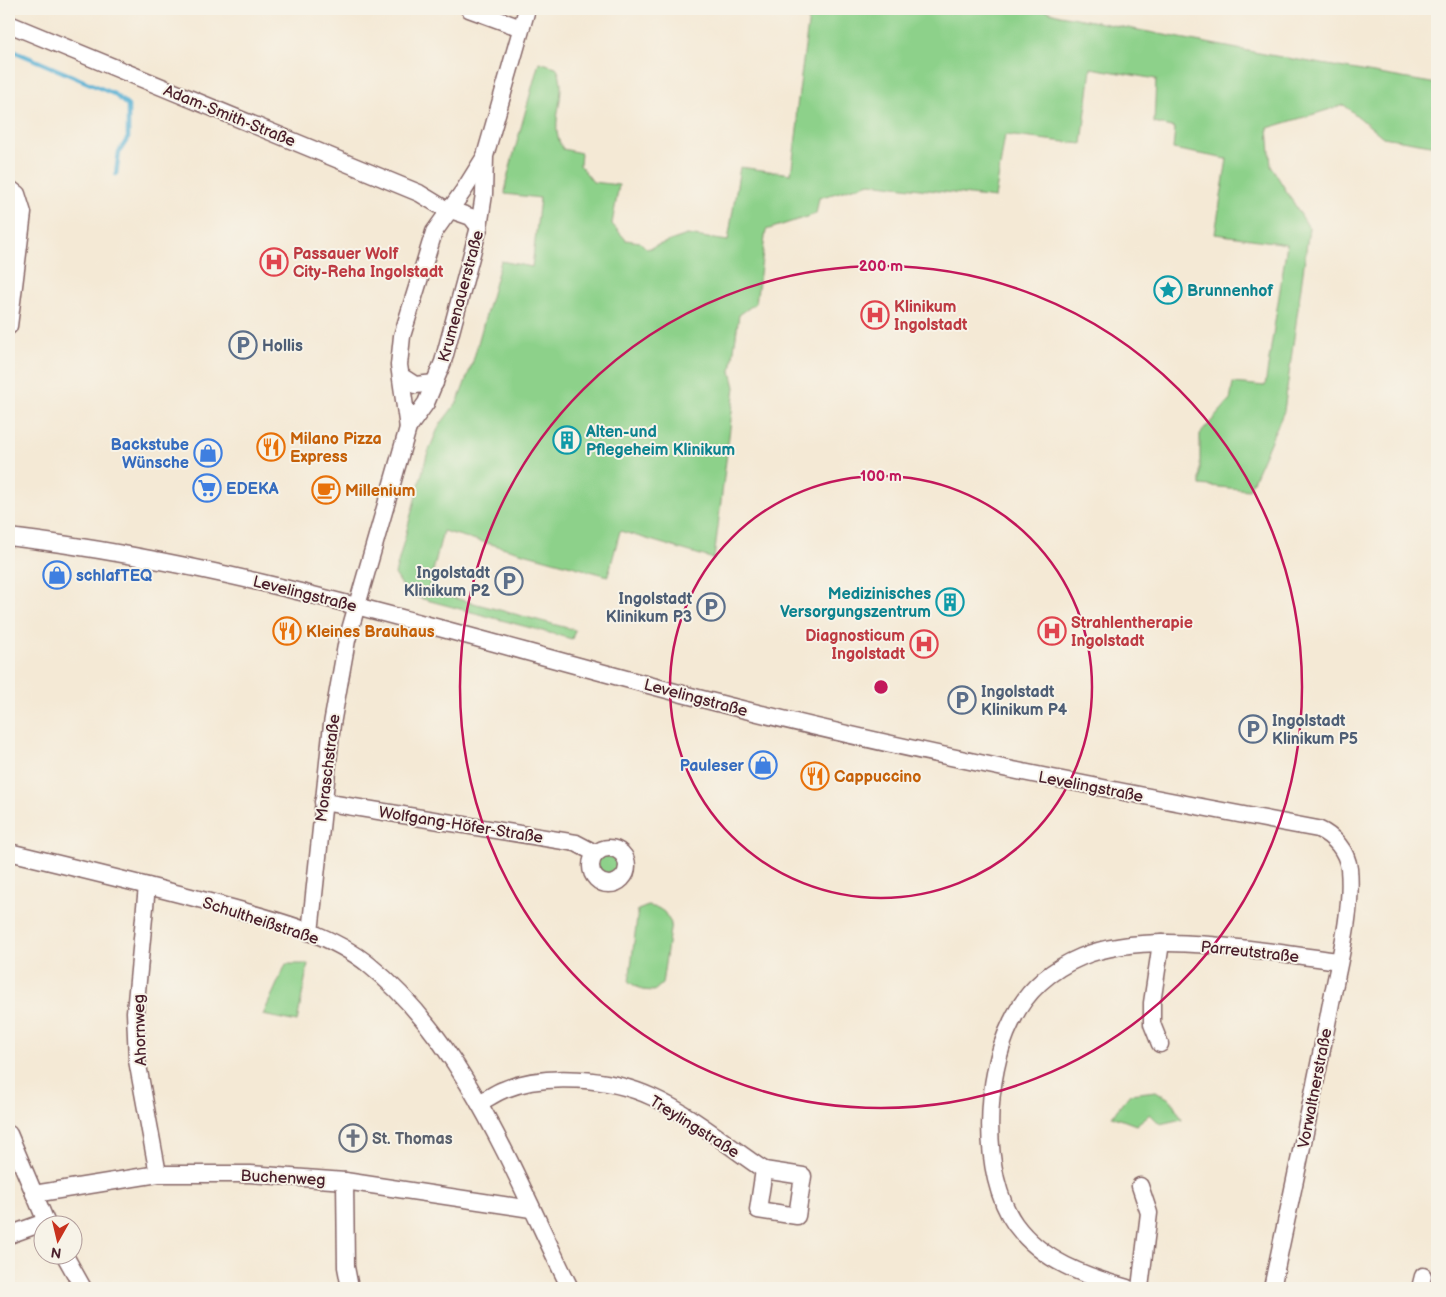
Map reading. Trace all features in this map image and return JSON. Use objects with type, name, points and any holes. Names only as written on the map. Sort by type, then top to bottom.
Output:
[{"type":"street","points":[[469,9],[521,28]]},
{"type":"street","name":"Krumenauerstraße","points":[[357,605],[408,428],[426,403],[443,362],[479,227],[484,194],[485,156],[527,9]]},
{"type":"street","name":"Adam-Smith-Straße","points":[[9,24],[419,192],[450,210],[471,217],[479,227]]},
{"type":"street","name":"Krumenauerstraße","points":[[408,428],[399,365],[402,336],[434,232],[485,156]]},
{"type":"street","points":[[9,188],[17,194],[23,213],[9,326]]},
{"type":"street","points":[[400,376],[415,385],[435,383]]},
{"type":"street","name":"Levelingstraße","points":[[9,537],[82,546],[162,560],[357,605],[693,697],[982,766],[1318,829],[1327,833],[1341,846],[1349,867],[1350,886]]},
{"type":"street","name":"Moraschstraße","points":[[310,933],[323,802],[338,686],[347,640],[357,605]]},
{"type":"street","name":"Wolfgang-Höfer-Straße","points":[[323,802],[576,843],[595,853]]},
{"type":"street","name":"Schultheißstraße","points":[[9,852],[259,916],[310,933],[369,964],[410,1003],[448,1052],[480,1103],[570,1288]]},
{"type":"street","name":"Ahornweg","points":[[147,886],[135,1012],[138,1060],[158,1174]]},
{"type":"street","name":"Vorwaltnerstraße","points":[[1272,1288],[1306,1132],[1339,961],[1350,886]]},
{"type":"street","points":[[1160,1044],[1152,1024],[1152,1003],[1161,943]]},
{"type":"street","name":"Parreutstraße","points":[[1127,1288],[1093,1278],[1058,1262],[1034,1245],[1014,1222],[999,1190],[993,1158],[991,1130],[993,1091],[998,1061],[1011,1022],[1024,1000],[1040,982],[1058,969],[1104,949],[1131,944],[1161,943],[1246,950],[1339,961]]},
{"type":"street","name":"Treylingstraße","points":[[480,1103],[503,1089],[540,1081],[582,1080],[613,1084],[652,1097],[678,1111],[764,1170]]},
{"type":"street","points":[[9,1134],[42,1214]]},
{"type":"street","name":"Buchenweg","points":[[34,1194],[158,1174],[250,1174],[345,1181],[531,1209]]},
{"type":"street","points":[[345,1181],[346,1267],[350,1288]]},
{"type":"street","points":[[1140,1186],[1149,1213],[1140,1288]]},
{"type":"street","points":[[9,1235],[32,1228]]},
{"type":"street","points":[[70,1264],[83,1288]]},
{"type":"green space","points":[[810,9],[1040,9],[1060,15],[1264,54],[1437,84],[1437,146],[1383,137],[1344,105],[1268,128],[1271,166],[1309,228],[1284,411],[1249,490],[1200,485],[1200,434],[1230,400],[1233,383],[1265,386],[1287,244],[1215,234],[1227,159],[1173,149],[1175,128],[1154,123],[1156,79],[1091,68],[1082,144],[1005,135],[995,198],[870,183],[819,198],[816,214],[766,230],[756,303],[739,315],[731,371],[735,387],[714,559],[620,531],[608,576],[443,531],[428,591],[575,630],[572,639],[408,595],[395,574],[427,455],[439,426],[458,401],[473,361],[501,261],[532,267],[540,198],[505,194],[506,182],[539,62],[556,67],[560,77],[561,87],[557,129],[558,139],[563,149],[581,153],[580,165],[593,182],[619,185],[612,224],[626,240],[640,242],[647,249],[687,235],[728,241],[740,167],[791,174],[798,122],[796,114]]},
{"type":"green space","points":[[602,855],[611,857],[618,862],[620,869],[615,876],[606,876],[601,872],[596,860]]},
{"type":"green space","points":[[648,906],[658,908],[664,912],[671,923],[662,984],[654,991],[642,990],[629,982],[638,910]]},
{"type":"green space","points":[[286,964],[308,964],[297,1022],[263,1015]]},
{"type":"green space","points":[[1156,1091],[1171,1100],[1182,1119],[1160,1124],[1150,1114],[1136,1125],[1112,1116],[1130,1094]]},
{"type":"waterway","points":[[9,49],[114,94],[128,106],[128,138],[119,152],[116,174]]},
{"type":"place","name":"Passauer Wolf City-Reha Ingolstadt","points":[[274,262]]},
{"type":"place","name":"Brunnenhof","points":[[1168,290]]},
{"type":"place","name":"Klinikum Ingolstadt","points":[[875,315]]},
{"type":"place","name":"Hollis","points":[[243,345]]},
{"type":"place","name":"Alten-und Pflegeheim Klinikum","points":[[567,440]]},
{"type":"place","name":"Milano Pizza Express","points":[[271,447]]},
{"type":"place","name":"Backstube Wünsche","points":[[208,453]]},
{"type":"place","name":"EDEKA","points":[[207,488]]},
{"type":"place","name":"Millenium","points":[[326,490]]},
{"type":"place","name":"schlafTEQ","points":[[57,575]]},
{"type":"place","name":"Ingolstadt Klinikum P2","points":[[509,581]]},
{"type":"place","name":"Medizinisches Versorgungszentrum","points":[[950,602]]},
{"type":"place","name":"Ingolstadt Klinikum P3","points":[[711,607]]},
{"type":"place","name":"Kleines Brauhaus","points":[[287,631]]},
{"type":"place","name":"Strahlentherapie Ingolstadt","points":[[1052,631]]},
{"type":"place","name":"Diagnosticum Ingolstadt","points":[[924,644]]},
{"type":"place","name":"Ingolstadt Klinikum P4","points":[[962,700]]},
{"type":"place","name":"Ingolstadt Klinikum P5","points":[[1253,729]]},
{"type":"place","name":"Pauleser","points":[[763,765]]},
{"type":"place","name":"Cappuccino","points":[[815,776]]},
{"type":"place","name":"St. Thomas","points":[[353,1138]]}]
